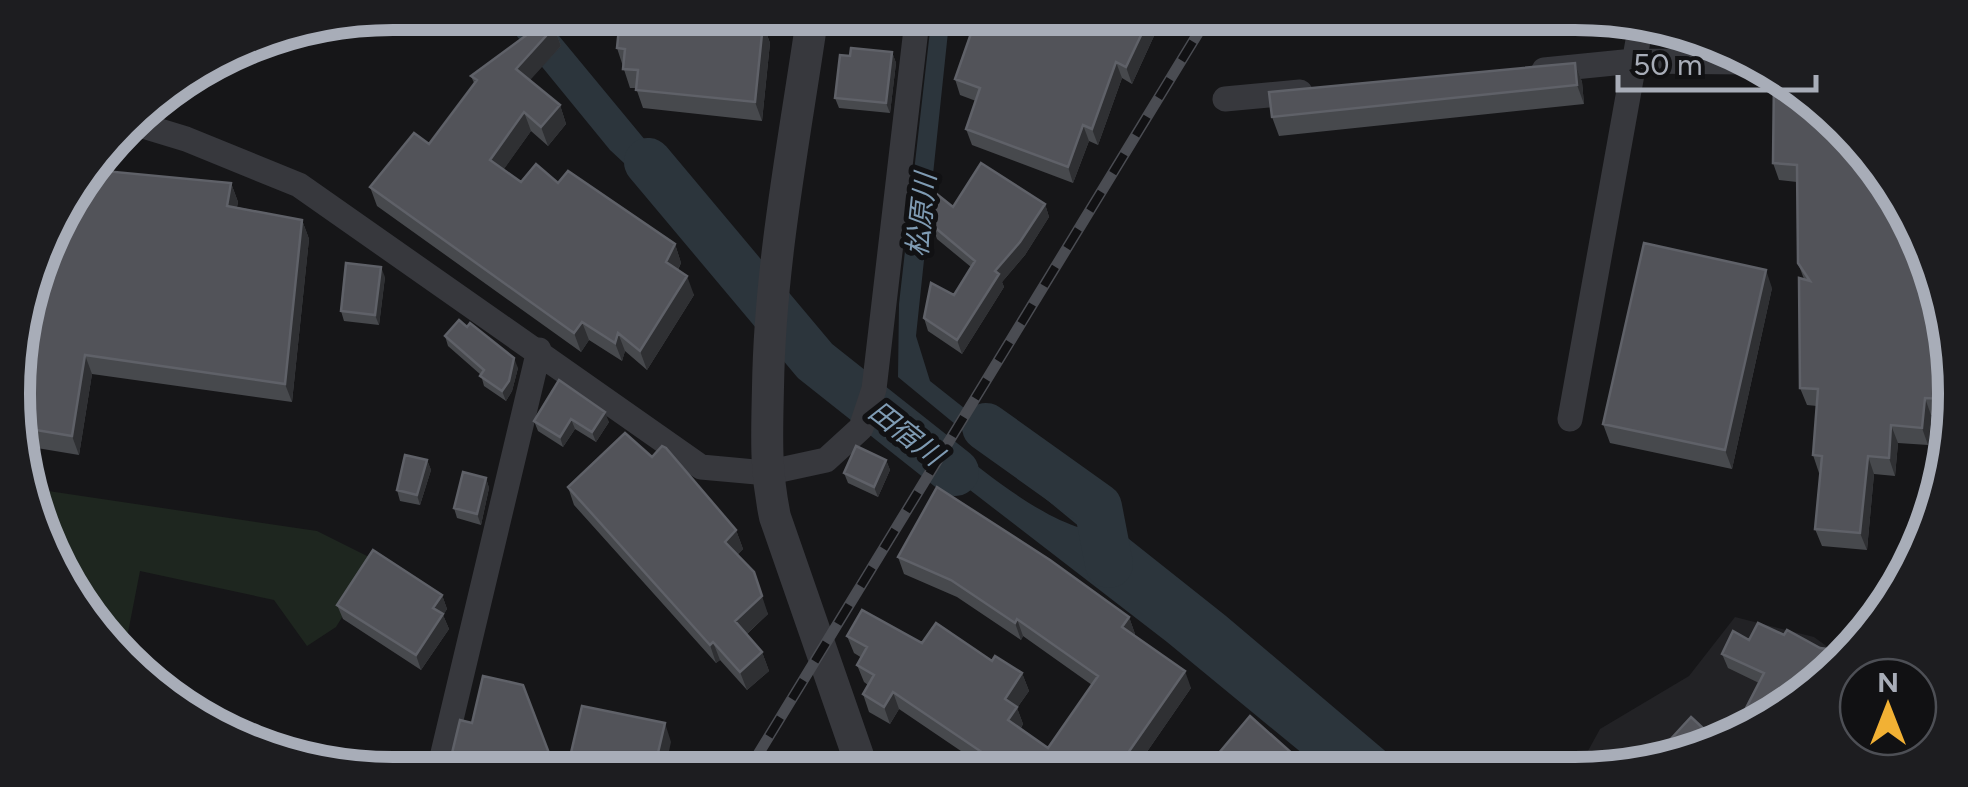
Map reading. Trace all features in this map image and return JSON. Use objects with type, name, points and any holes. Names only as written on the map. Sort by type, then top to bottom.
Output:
[{"type":"street","points":[[810,30],[774,282],[768,345],[766,473],[775,517],[858,757]]},
{"type":"street","points":[[146,127],[299,185],[702,466],[766,473],[826,460],[861,428],[874,389],[916,30]]},
{"type":"street","points":[[1570,419],[1639,36]]},
{"type":"street","points":[[1518,72],[1634,61],[1723,62]]},
{"type":"street","points":[[1226,99],[1323,90]]},
{"type":"street","points":[[442,757],[539,350]]},
{"type":"shaded area","points":[[43,490],[317,531],[377,561],[336,627],[307,646],[274,600],[140,571],[126,640],[91,595],[67,554]]},
{"type":"shaded area","points":[[1735,617],[1814,637],[1832,651],[1776,696],[1735,720],[1691,738],[1645,750],[1585,757],[1600,729],[1689,676]]},
{"type":"water","points":[[512,30],[554,30],[698,204],[682,217],[610,150]]},
{"type":"water","points":[[930,30],[948,30],[916,336],[930,381],[1226,616],[1392,757],[1307,757],[1167,642],[909,443],[888,393],[1007,488],[1058,519],[1081,528],[898,377],[899,304]]},
{"type":"building","points":[[533,30],[551,30],[516,69],[560,105],[541,127],[524,112],[490,160],[521,182],[536,164],[558,183],[568,171],[675,244],[666,262],[687,276],[640,351],[618,333],[615,343],[582,322],[574,333],[370,187],[414,133],[429,144],[477,80],[471,76]]},
{"type":"building","points":[[619,30],[762,30],[755,102],[636,90],[638,70],[623,69],[625,49],[617,48]]},
{"type":"building","points":[[972,30],[1143,30],[1126,67],[1116,62],[1092,129],[1083,125],[1068,167],[966,129],[980,88],[955,79]]},
{"type":"building","points":[[851,48],[892,52],[886,103],[835,98],[840,55],[850,56]]},
{"type":"building","points":[[1575,63],[1577,85],[1272,117],[1269,92]]},
{"type":"building","points":[[1774,90],[1832,136],[1863,172],[1901,233],[1926,299],[1935,346],[1938,399],[1925,398],[1922,428],[1891,425],[1889,458],[1868,456],[1860,533],[1815,529],[1822,456],[1813,455],[1818,389],[1800,388],[1799,278],[1810,281],[1798,263],[1797,165],[1773,163]]},
{"type":"building","points":[[981,163],[1045,204],[995,271],[999,274],[957,340],[924,318],[931,283],[954,295],[975,261],[932,225],[938,195],[953,207]]},
{"type":"building","points":[[106,171],[231,183],[227,206],[302,220],[285,384],[85,355],[72,436],[32,429],[33,346],[42,299],[58,254]]},
{"type":"building","points":[[1644,243],[1766,270],[1725,450],[1603,424]]},
{"type":"building","points":[[346,263],[381,267],[375,315],[341,311]]},
{"type":"building","points":[[459,320],[467,327],[470,323],[514,358],[509,381],[502,391],[480,376],[484,370],[445,336]]},
{"type":"building","points":[[559,380],[605,412],[592,432],[571,419],[560,437],[534,421]]},
{"type":"building","points":[[625,433],[652,457],[662,446],[666,448],[736,530],[725,542],[754,572],[762,596],[735,621],[762,652],[740,672],[713,642],[710,645],[568,487]]},
{"type":"building","points":[[856,446],[886,460],[874,487],[844,473]]},
{"type":"building","points":[[405,455],[427,460],[417,495],[397,490]]},
{"type":"building","points":[[463,472],[486,478],[477,514],[454,508]]},
{"type":"building","points":[[937,487],[1129,617],[1122,627],[1185,671],[1125,757],[989,757],[893,692],[884,707],[863,694],[874,675],[857,665],[867,647],[847,636],[862,610],[922,643],[936,623],[992,661],[995,656],[1022,673],[1005,699],[1017,707],[1008,720],[1048,748],[1098,676],[1017,619],[1015,623],[951,580],[898,557]]},
{"type":"building","points":[[373,550],[442,595],[433,608],[443,614],[416,655],[337,605]]},
{"type":"building","points":[[1758,623],[1784,635],[1787,630],[1820,648],[1833,650],[1796,682],[1747,713],[1744,712],[1764,673],[1722,654],[1733,631],[1749,640]]},
{"type":"building","points":[[483,676],[523,685],[551,757],[451,757],[460,720],[472,723]]},
{"type":"building","points":[[582,706],[665,723],[657,757],[570,757]]},
{"type":"building","points":[[1250,716],[1296,757],[1216,757]]},
{"type":"building","points":[[1691,717],[1707,732],[1691,738],[1664,746]]},
{"type":"waterway","name":"田宿川","points":[[648,162],[815,361],[955,472]]},
{"type":"waterway","name":"松原川","points":[[986,427],[1098,507],[1109,564]]},
{"type":"railway","points":[[756,757],[1200,30]]}]
